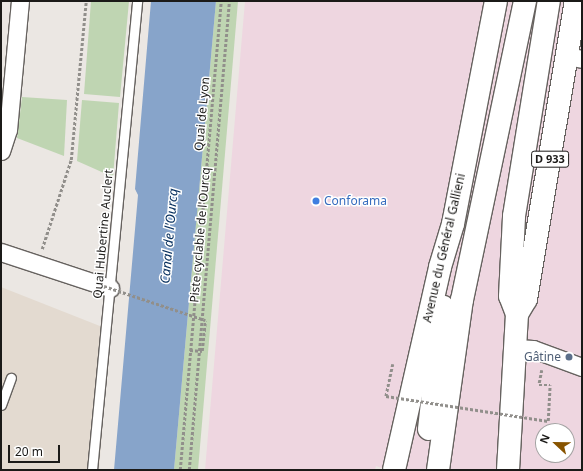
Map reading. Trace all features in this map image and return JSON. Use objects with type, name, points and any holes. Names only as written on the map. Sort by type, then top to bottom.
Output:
[{"type":"main road","name":"Avenue du Général Gallieni","points":[[394,470],[440,267],[453,224],[496,1]]},
{"type":"main road","points":[[438,470],[462,300],[525,1]]},
{"type":"main road","points":[[517,314],[510,296],[514,216],[549,1]]},
{"type":"main road","name":"D 933","points":[[508,470],[517,314],[526,299],[574,57],[576,1]]},
{"type":"main road","points":[[430,470],[426,458],[453,224]]},
{"type":"street","points":[[1,151],[8,130],[20,1]]},
{"type":"street","points":[[1,252],[106,288]]},
{"type":"street","points":[[515,348],[533,349],[582,367]]},
{"type":"lane","name":"Quai Hubertine Auclert","points":[[92,470],[106,288],[137,1]]},
{"type":"lane","points":[[1,404],[11,378]]},
{"type":"path","points":[[37,264],[71,160],[86,1]]},
{"type":"path","name":"Quai de Lyon","points":[[190,350],[221,1]]},
{"type":"path","name":"Piste cyclable de l'Ourcq","points":[[189,470],[229,1]]},
{"type":"path","points":[[106,288],[104,286],[205,320],[202,351],[190,350],[180,470]]},
{"type":"path","points":[[393,364],[386,396],[548,421],[550,386]]},
{"type":"shaded area","points":[[245,1],[582,1],[582,470],[387,470],[376,466],[375,470],[205,470]]},
{"type":"shaded area","points":[[1,287],[110,330],[99,470],[1,470]]},
{"type":"green space","points":[[91,1],[129,1],[120,97],[84,94]]},
{"type":"green space","points":[[216,1],[238,1],[198,470],[174,470]]},
{"type":"green space","points":[[22,97],[67,100],[64,156],[17,138]]},
{"type":"green space","points":[[82,100],[119,103],[113,177],[77,161]]},
{"type":"water","name":"Canal de l'Ourcq","points":[[151,1],[216,1],[174,470],[114,470],[138,195],[135,189]]},
{"type":"place","name":"Conforama","points":[[316,201]]},
{"type":"place","name":"Gâtine","points":[[569,357]]}]
